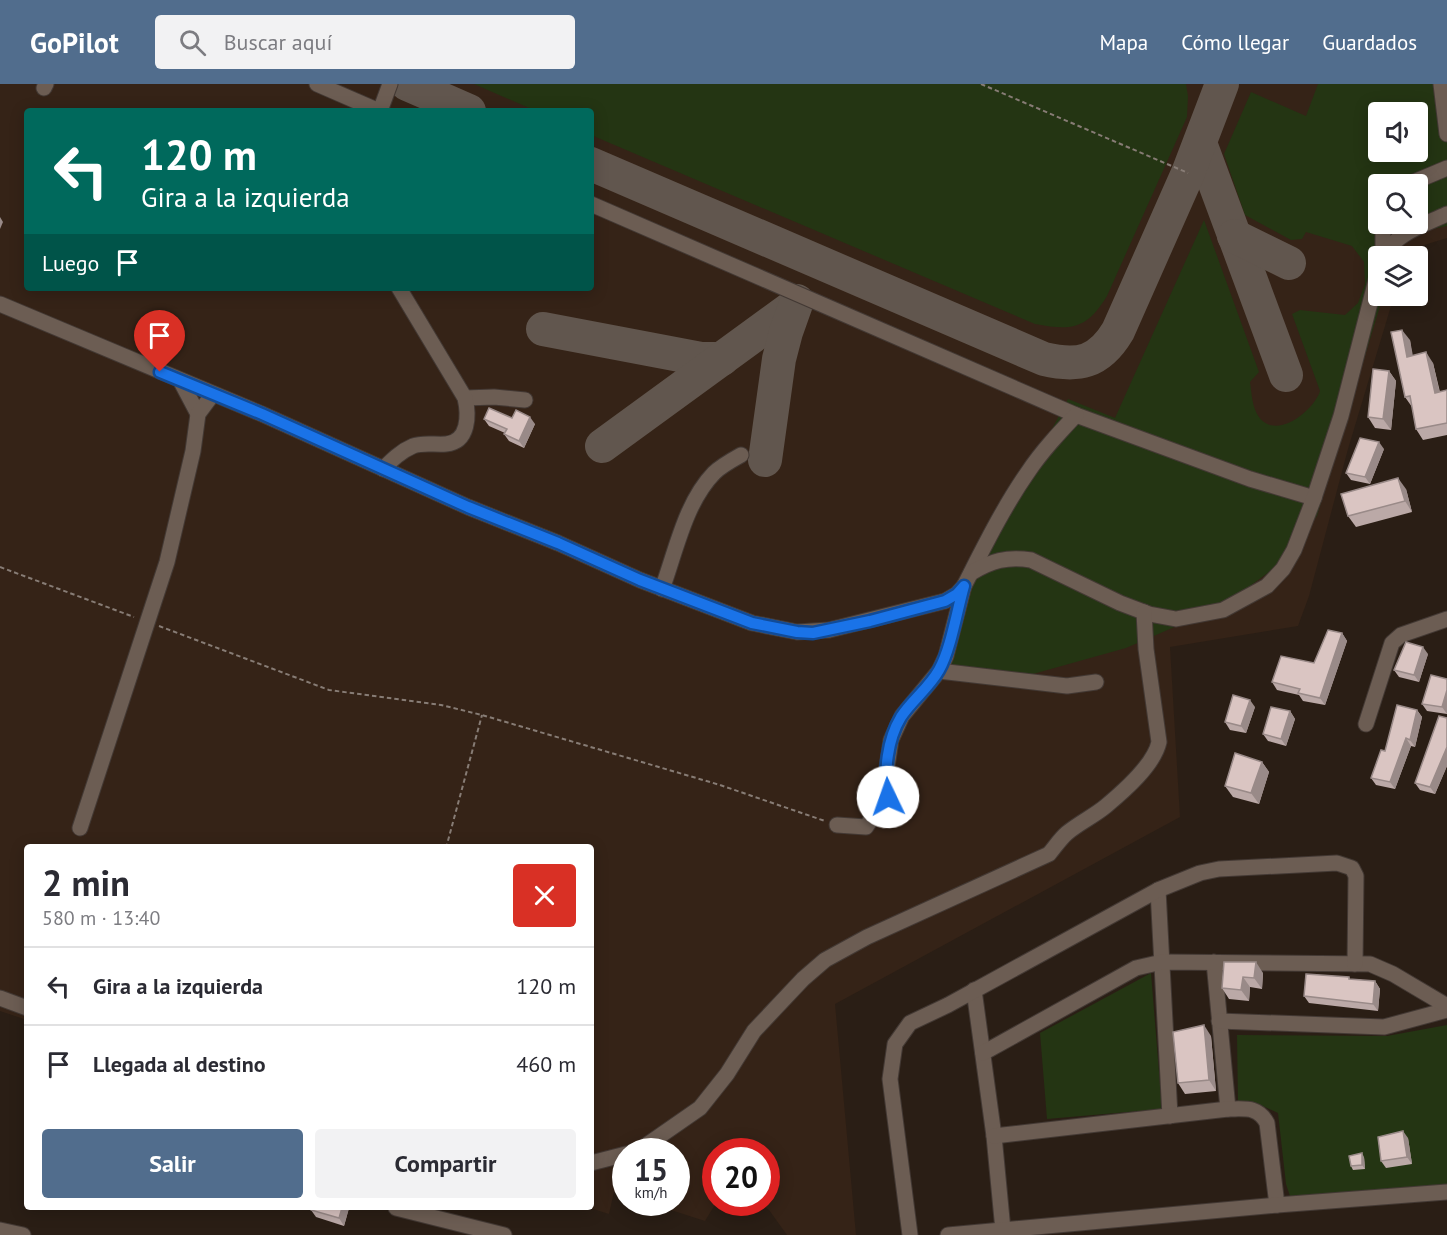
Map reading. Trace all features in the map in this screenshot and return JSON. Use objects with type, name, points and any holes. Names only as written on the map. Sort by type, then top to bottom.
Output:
[{"type":"street","points":[[317,84],[372,108]]},
{"type":"street","points":[[380,108],[390,84]]},
{"type":"street","points":[[1441,84],[1447,134]]},
{"type":"street","points":[[1428,176],[1447,168]]},
{"type":"street","points":[[594,205],[1076,415],[1250,479],[1314,498]]},
{"type":"street","points":[[1389,246],[1408,232],[1447,214]]},
{"type":"street","points":[[383,469],[395,456],[412,446],[448,444],[457,440],[466,428],[469,414],[465,398],[401,291]]},
{"type":"street","points":[[0,304],[662,589],[752,623],[797,632],[813,633],[870,621],[945,601],[957,594],[968,579],[1000,515],[1028,472],[1047,446],[1076,415]]},
{"type":"street","points":[[888,797],[885,780],[891,740],[902,716],[939,671],[968,579],[999,559],[1014,557],[1030,560],[1120,603],[1144,612],[1176,619],[1223,610],[1268,586],[1283,569],[1294,550],[1314,498],[1347,394],[1369,306]]},
{"type":"street","points":[[180,380],[198,414]]},
{"type":"street","points":[[80,828],[174,537],[193,451],[198,414],[213,394]]},
{"type":"street","points":[[465,398],[494,397],[525,400]]},
{"type":"street","points":[[662,589],[688,514],[697,496],[716,471],[741,455]]},
{"type":"street","points":[[657,1138],[700,1108],[727,1074],[754,1031],[803,979],[825,960],[867,937],[1049,854],[1064,835],[1104,807],[1144,769],[1157,752],[1159,742],[1146,649],[1144,612]]},
{"type":"street","points":[[1366,724],[1392,643],[1401,635],[1447,618]]},
{"type":"street","points":[[939,671],[1066,686],[1096,682]]},
{"type":"street","points":[[837,825],[866,827],[888,797],[899,789],[908,787]]},
{"type":"street","points":[[910,1235],[890,1079],[895,1044],[910,1023],[1158,890],[1200,873],[1220,869],[1337,863],[1352,868],[1356,876],[1355,964]]},
{"type":"street","points":[[1158,890],[1170,1116]]},
{"type":"street","points":[[983,1053],[1136,968],[1162,962],[1370,964],[1393,974],[1447,1008]]},
{"type":"street","points":[[1214,962],[1228,1109]]},
{"type":"street","points":[[974,990],[994,1137],[1003,1230]]},
{"type":"street","points":[[0,998],[24,1007]]},
{"type":"street","points":[[1219,1021],[1384,1027],[1447,1008]]},
{"type":"street","points":[[994,1137],[1252,1108],[1264,1117],[1267,1123],[1277,1205]]},
{"type":"street","points":[[594,1162],[612,1158]]},
{"type":"street","points":[[948,1235],[1447,1192]]},
{"type":"street","points":[[404,1210],[504,1235]]},
{"type":"street","points":[[0,1230],[23,1235]]},
{"type":"path","points":[[981,84],[1188,173]]},
{"type":"path","points":[[0,567],[329,690],[441,705],[482,715],[720,785],[837,825]]},
{"type":"path","points":[[447,844],[482,715]]},
{"type":"shaded area","points":[[0,84],[1447,84],[1447,238],[1421,246],[1368,246],[1368,306],[1391,306],[1348,449],[1309,596],[1298,626],[1170,647],[1180,817],[835,1004],[856,1235],[787,1235],[773,1216],[780,1216],[780,1138],[702,1138],[702,1216],[708,1216],[705,1221],[689,1216],[690,1138],[612,1138],[612,1201],[609,1214],[594,1209],[594,844],[24,844],[24,1019],[0,1011]]},
{"type":"green space","points":[[474,84],[1186,84],[1188,96],[1187,117],[1107,296],[1093,315],[1069,327],[1035,324],[594,136],[594,108],[529,108]]},
{"type":"green space","points":[[1318,84],[1447,84],[1447,226],[1428,230],[1428,174],[1368,174],[1368,234],[1409,234],[1400,236],[1397,246],[1368,246],[1368,306],[1380,306],[1317,516],[1273,569],[1223,606],[1126,648],[1015,679],[944,671],[966,590],[1068,399],[1115,418],[1204,220],[1259,372],[1250,382],[1257,414],[1264,422],[1272,425],[1289,423],[1305,412],[1317,398],[1320,391],[1292,314],[1300,310],[1345,315],[1358,303],[1365,284],[1364,262],[1352,246],[1306,232],[1302,239],[1291,240],[1245,215],[1224,154],[1251,92],[1306,116]]},
{"type":"green space","points":[[1151,973],[1162,1109],[1047,1119],[1040,1033]]},
{"type":"green space","points":[[1447,1025],[1447,1186],[1298,1198],[1290,1196],[1286,1184],[1278,1113],[1254,1102],[1238,1102],[1237,1035],[1387,1036]]},
{"type":"building","points":[[1402,330],[1407,357],[1426,352],[1435,393],[1447,390],[1447,423],[1416,429],[1410,396],[1405,397],[1391,332]]},
{"type":"building","points":[[1373,369],[1389,371],[1383,419],[1368,417]]},
{"type":"building","points":[[489,408],[512,418],[516,410],[530,417],[519,441],[504,434],[507,429],[484,419]]},
{"type":"building","points":[[1360,438],[1379,442],[1365,477],[1346,473]]},
{"type":"building","points":[[1398,478],[1405,501],[1348,516],[1341,494]]},
{"type":"building","points":[[1328,630],[1342,633],[1320,698],[1298,693],[1300,689],[1272,682],[1281,656],[1314,663]]},
{"type":"building","points":[[1406,642],[1423,647],[1414,675],[1394,670]]},
{"type":"building","points":[[1431,675],[1447,679],[1447,690],[1442,707],[1422,704]]},
{"type":"building","points":[[1233,695],[1250,700],[1241,726],[1225,722]]},
{"type":"building","points":[[1397,705],[1417,710],[1410,740],[1406,738],[1390,782],[1371,778],[1381,750],[1385,751]]},
{"type":"building","points":[[1271,707],[1290,711],[1281,739],[1263,734]]},
{"type":"building","points":[[1439,716],[1447,718],[1447,747],[1430,787],[1415,783]]},
{"type":"building","points":[[1235,753],[1262,762],[1251,793],[1225,786]]},
{"type":"building","points":[[1224,962],[1256,962],[1254,978],[1243,977],[1241,990],[1222,988]]},
{"type":"building","points":[[1306,974],[1375,981],[1373,1004],[1304,996]]},
{"type":"building","points":[[1204,1025],[1209,1080],[1178,1083],[1173,1032]]},
{"type":"building","points":[[1403,1131],[1407,1157],[1381,1161],[1378,1137]]},
{"type":"building","points":[[1362,1153],[1362,1165],[1351,1166],[1349,1156]]},
{"type":"building","points":[[311,1210],[341,1210],[339,1218]]},
{"type":"taxiway","points":[[407,84],[462,108]]},
{"type":"taxiway","points":[[594,165],[1044,359],[1077,362],[1087,360],[1103,350],[1118,331],[1188,173],[1222,84]]},
{"type":"taxiway","points":[[1200,143],[1286,375]]},
{"type":"taxiway","points":[[1234,236],[1289,263]]},
{"type":"taxiway","points":[[765,460],[779,359],[797,301]]},
{"type":"taxiway","points":[[602,446],[794,306]]},
{"type":"taxiway","points":[[543,329],[701,359],[722,359]]},
{"type":"route","points":[[160,372],[262,414],[468,507],[558,543],[640,580],[752,623],[813,633],[945,601],[957,594],[964,586],[939,671],[902,716],[891,740],[885,780],[888,797]]}]
